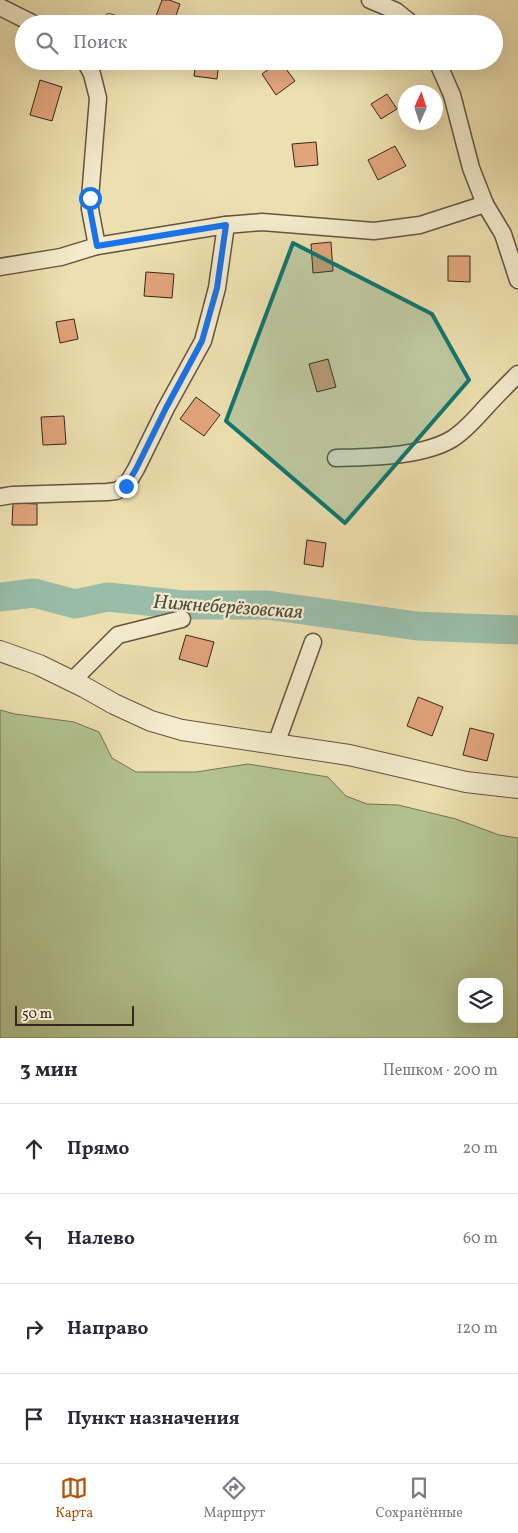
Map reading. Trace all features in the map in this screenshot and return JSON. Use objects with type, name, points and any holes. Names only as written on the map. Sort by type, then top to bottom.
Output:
[{"type":"street","points":[[370,0],[401,15]]},
{"type":"street","points":[[0,7],[16,15]]},
{"type":"street","points":[[90,70],[98,98],[90,198],[90,209],[97,246]]},
{"type":"street","points":[[441,70],[452,95],[471,168],[485,204],[503,234],[518,280]]},
{"type":"street","points":[[0,267],[61,257],[97,246],[226,225],[262,222],[374,231],[420,225],[485,204]]},
{"type":"street","points":[[0,497],[107,492],[116,491],[126,486],[202,341],[217,288],[226,225]]},
{"type":"street","points":[[336,458],[409,453],[452,439],[471,424],[518,374]]},
{"type":"street","points":[[72,681],[118,635],[182,619]]},
{"type":"street","points":[[276,744],[313,642]]},
{"type":"street","points":[[0,651],[39,665],[151,721],[182,730],[348,755],[466,782],[518,788]]},
{"type":"highlighted area","points":[[293,243],[432,314],[469,380],[345,523],[226,421]]},
{"type":"green space","points":[[0,710],[15,714],[74,722],[99,732],[112,758],[136,772],[196,772],[248,764],[328,777],[346,796],[367,804],[398,805],[456,819],[499,835],[518,838],[518,1038],[0,1038]]},
{"type":"building","points":[[162,0],[169,0],[180,4],[176,15],[156,15]]},
{"type":"building","points":[[195,70],[218,70],[217,79],[194,76]]},
{"type":"building","points":[[268,70],[287,70],[295,81],[276,95],[262,74]]},
{"type":"building","points":[[40,80],[62,87],[52,121],[30,115]]},
{"type":"building","points":[[387,94],[397,109],[381,119],[371,104]]},
{"type":"building","points":[[316,142],[318,165],[295,167],[292,144]]},
{"type":"building","points":[[395,146],[406,166],[378,180],[368,160]]},
{"type":"building","points":[[331,242],[333,271],[313,273],[311,244]]},
{"type":"building","points":[[448,256],[470,256],[470,282],[448,281]]},
{"type":"building","points":[[146,272],[174,274],[172,298],[144,296]]},
{"type":"building","points":[[74,319],[78,339],[60,343],[56,322]]},
{"type":"building","points":[[328,359],[336,387],[317,392],[309,364]]},
{"type":"building","points":[[196,397],[220,415],[204,436],[180,419]]},
{"type":"building","points":[[64,416],[66,444],[43,445],[41,417]]},
{"type":"building","points":[[13,503],[37,504],[37,525],[12,525]]},
{"type":"building","points":[[307,540],[326,543],[323,567],[304,564]]},
{"type":"building","points":[[186,635],[214,642],[207,667],[179,659]]},
{"type":"building","points":[[418,697],[443,707],[432,736],[407,726]]},
{"type":"building","points":[[470,728],[494,734],[487,761],[463,755]]},
{"type":"waterway","name":"Нижнеберёзовская","points":[[0,597],[34,593],[75,604],[108,597],[184,605],[267,605],[417,626],[518,630]]},
{"type":"route","points":[[90,198],[90,209],[97,246],[226,225],[217,288],[202,341],[126,486]]}]
